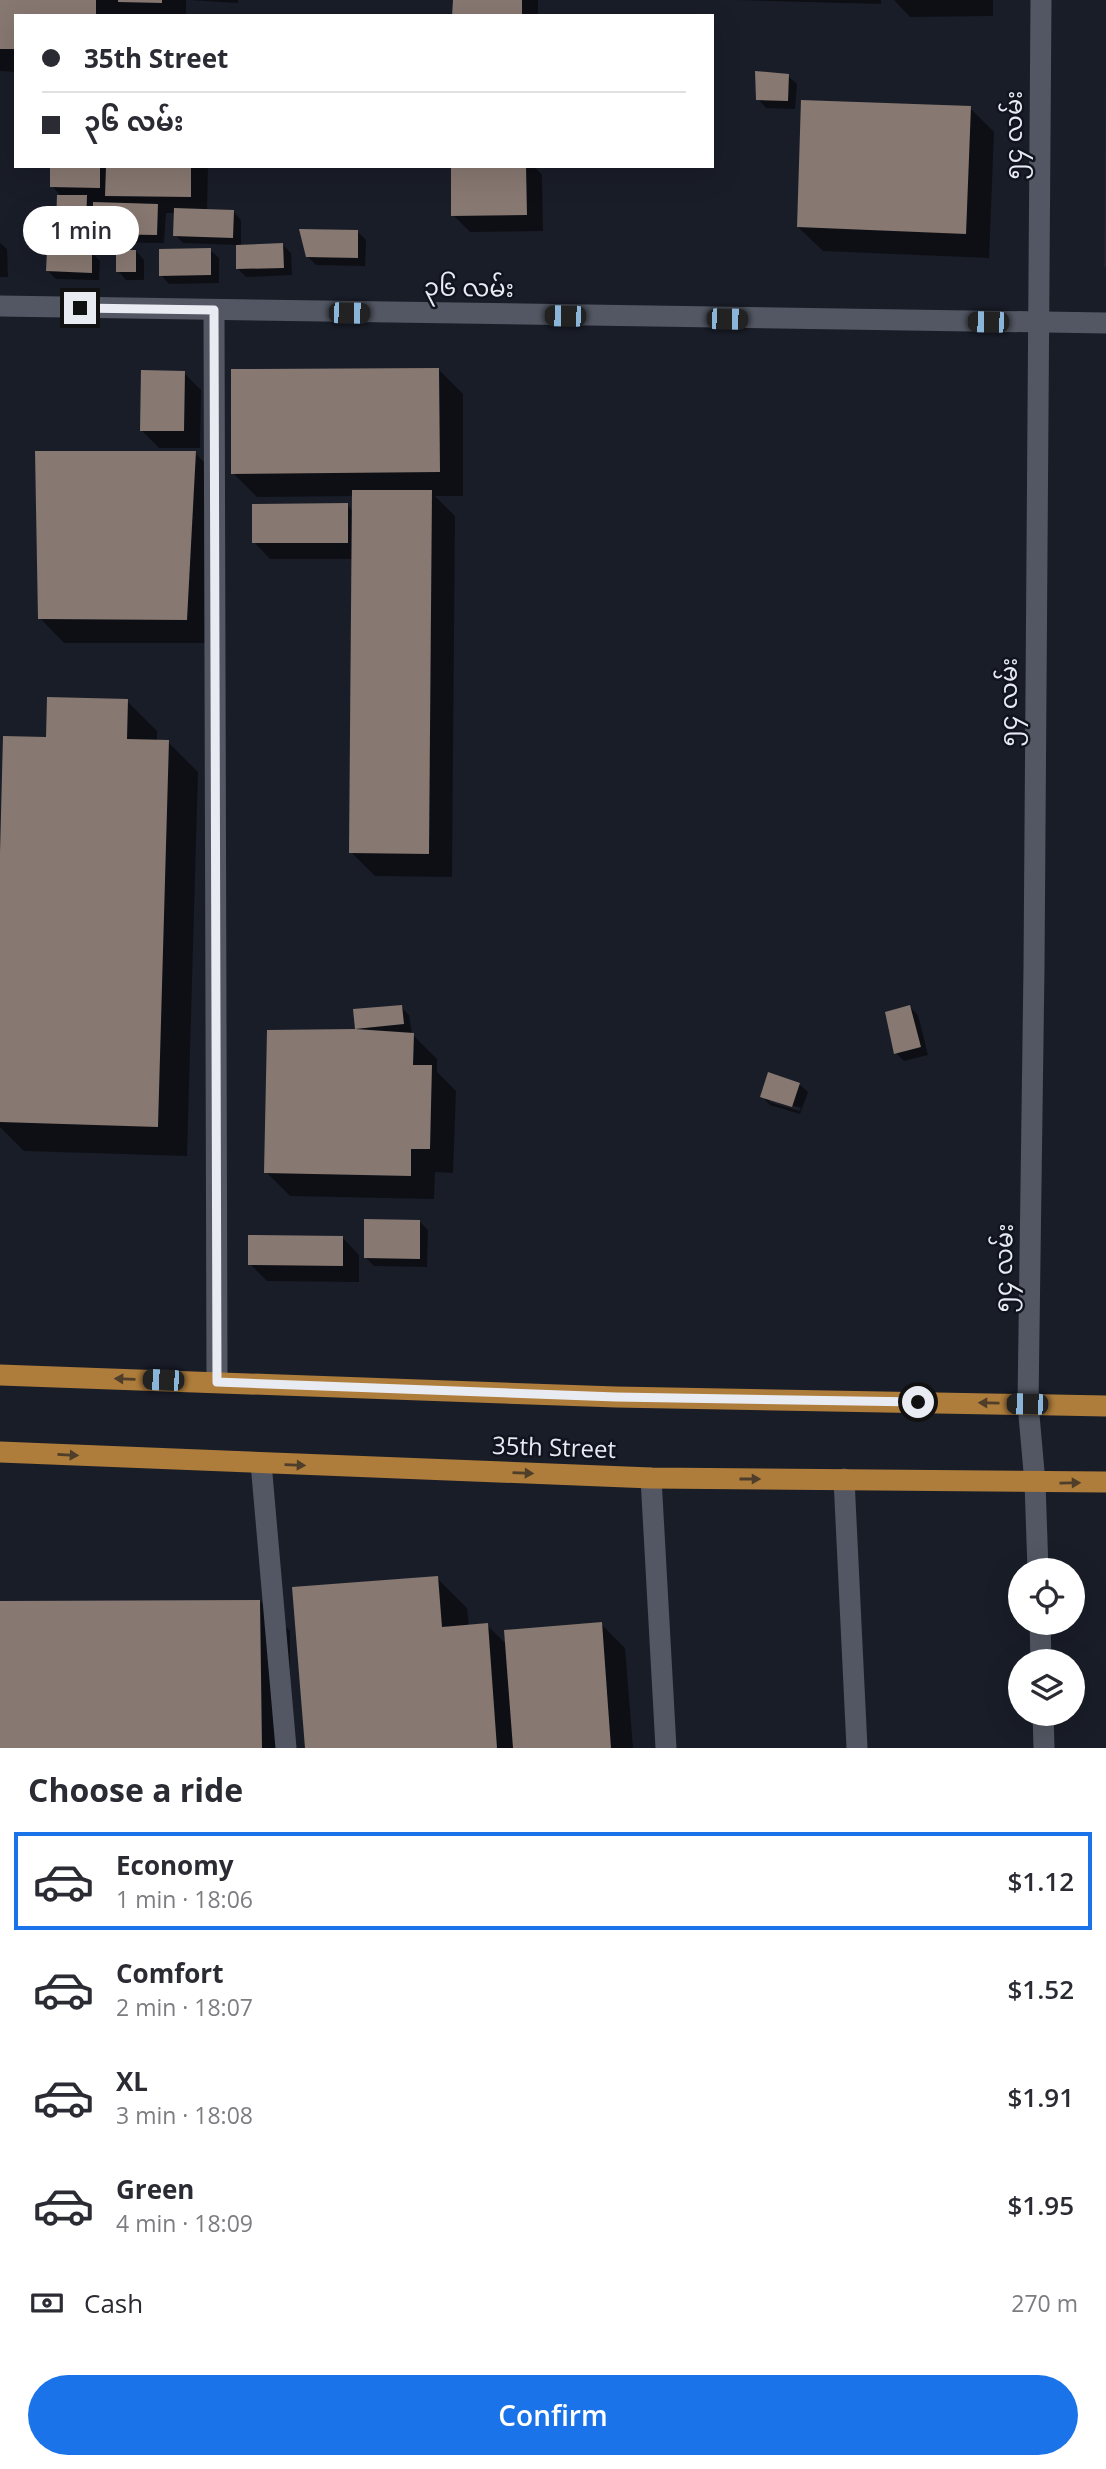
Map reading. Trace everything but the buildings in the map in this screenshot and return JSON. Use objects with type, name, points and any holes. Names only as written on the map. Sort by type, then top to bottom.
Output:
[{"type":"main road","points":[[0,1375],[616,1397],[1106,1406]]},
{"type":"main road","name":"35th Street","points":[[0,1452],[651,1478],[1106,1482]]},
{"type":"street","name":"၅၄ လမ်း","points":[[1038,1558],[1035,1483],[1027,1404],[1032,1174],[1041,0]]},
{"type":"street","name":"၃၆ လမ်း","points":[[0,306],[1106,323]]},
{"type":"street","points":[[214,310],[217,1382]]},
{"type":"street","points":[[261,1464],[286,1748]]},
{"type":"street","points":[[651,1478],[666,1748]]},
{"type":"street","points":[[844,1479],[857,1748]]},
{"type":"street","points":[[1043,1726],[1044,1748]]},
{"type":"shaded area","points":[[1106,50],[1106,267],[1104,267]]},
{"type":"route","points":[[80,308],[214,310],[217,1382],[616,1397],[918,1402]]}]
